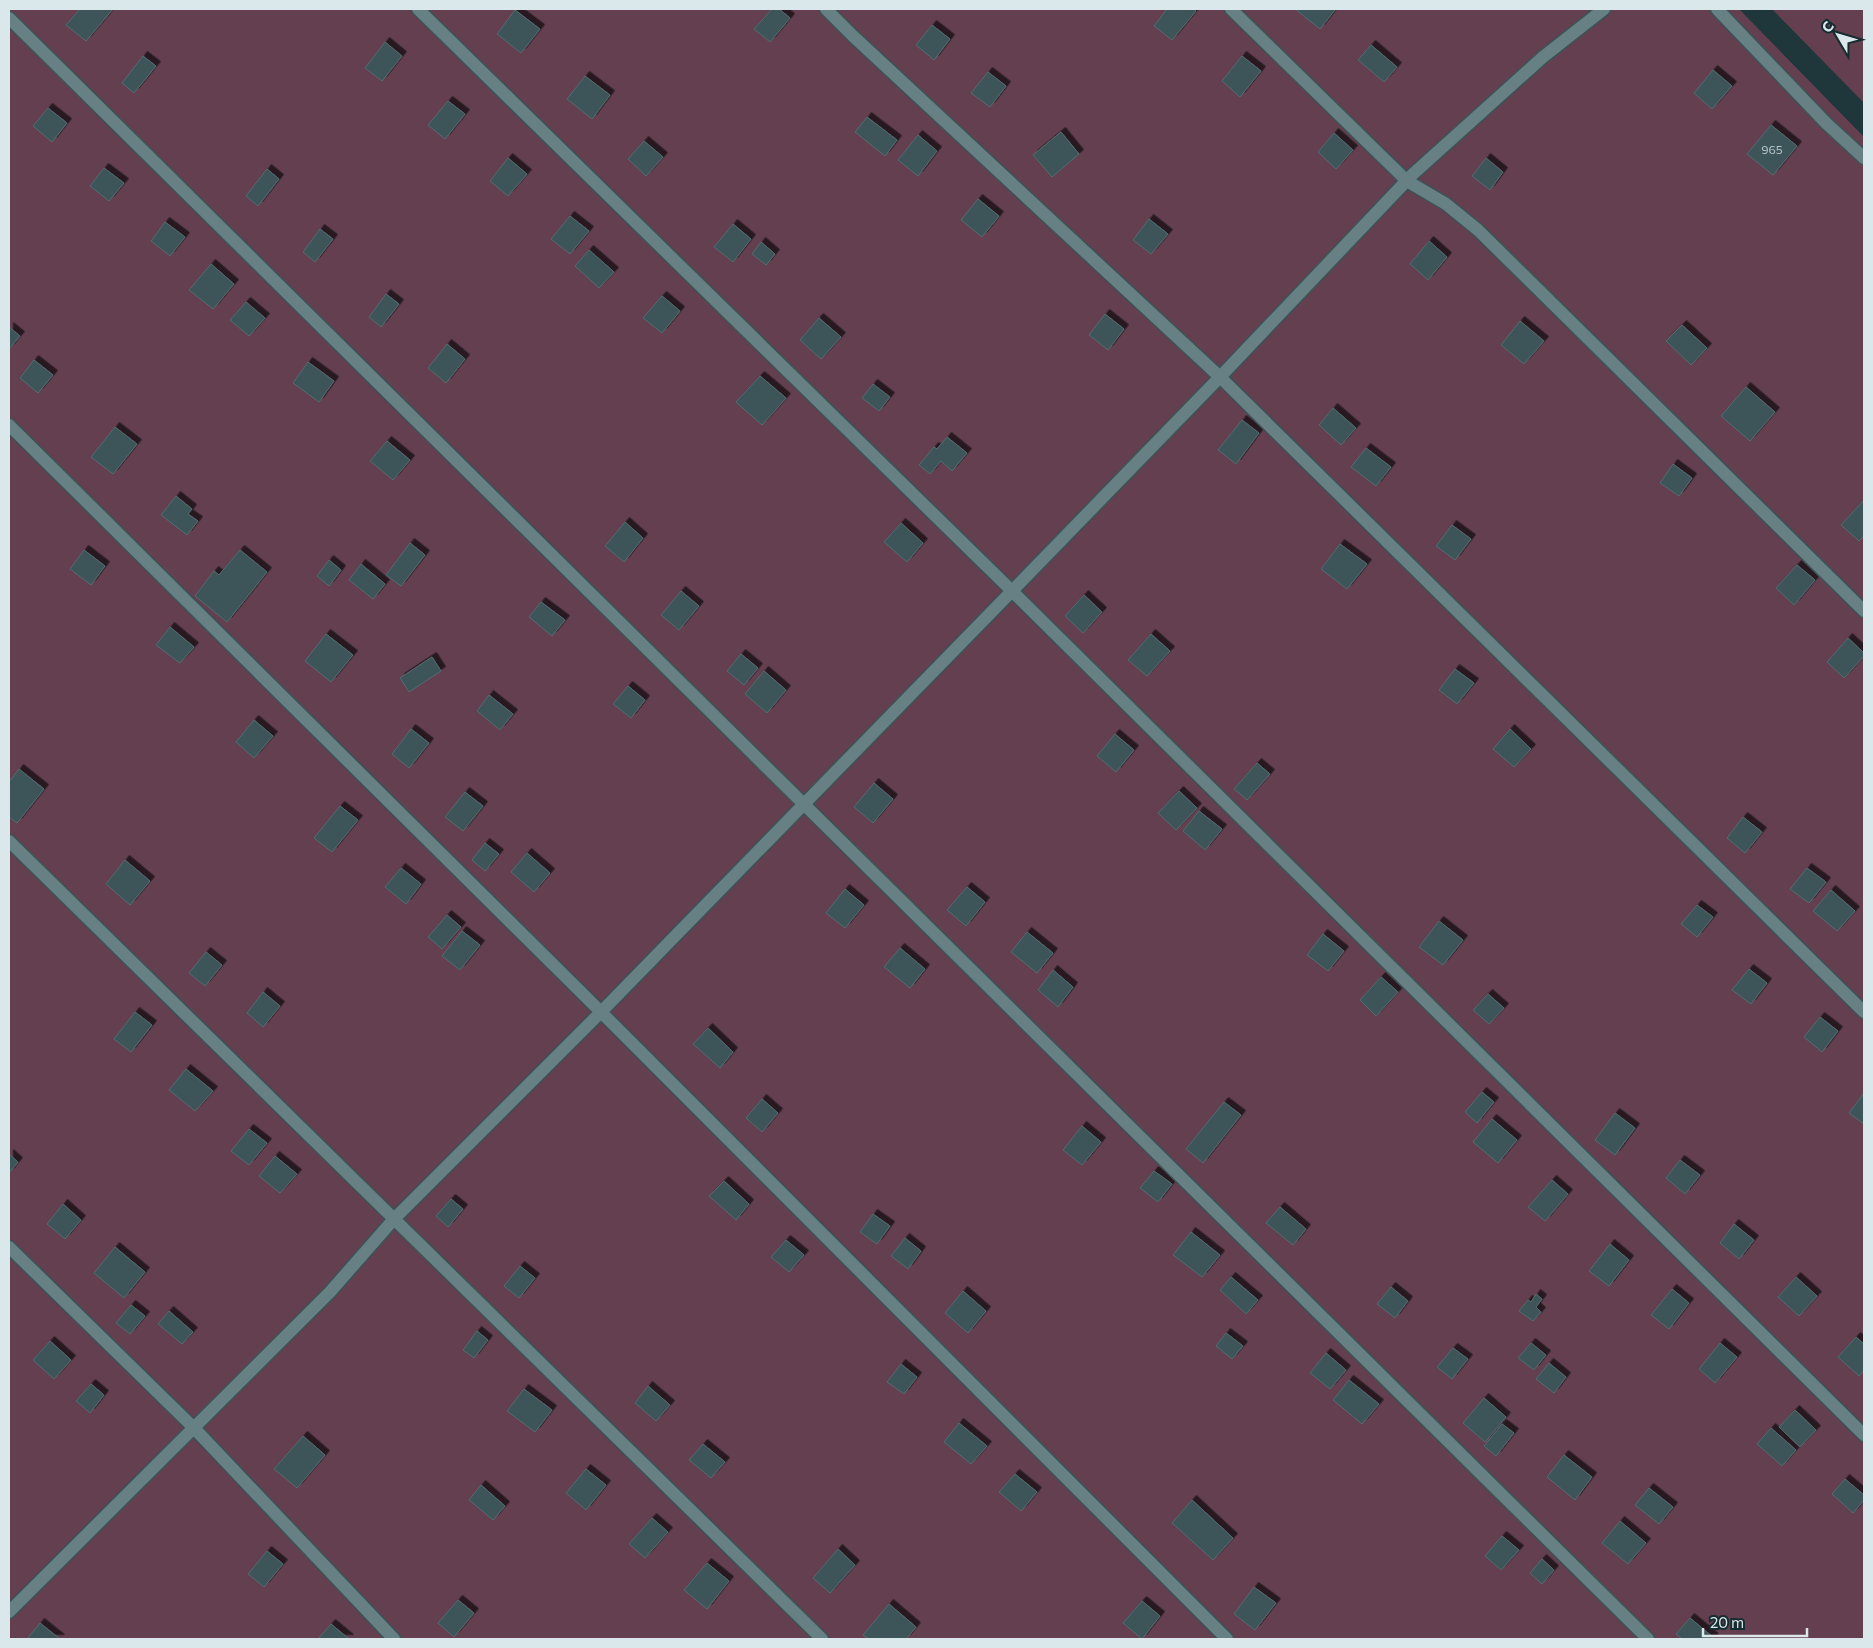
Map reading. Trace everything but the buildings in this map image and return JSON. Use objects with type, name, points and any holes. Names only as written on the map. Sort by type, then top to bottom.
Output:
[{"type":"street","points":[[418,9],[1012,591],[1864,1435]]},
{"type":"street","points":[[826,9],[1220,377],[1864,1012]]},
{"type":"street","points":[[1232,9],[1407,181],[1446,204],[1478,230],[1864,611]]},
{"type":"street","points":[[9,1612],[330,1292],[394,1219],[601,1012],[1012,591],[1407,181],[1543,57],[1604,9]]},
{"type":"street","points":[[1717,9],[1826,123],[1864,158]]},
{"type":"street","points":[[9,18],[1648,1639]]},
{"type":"street","points":[[9,425],[601,1012],[1227,1639]]},
{"type":"street","points":[[9,841],[822,1639]]},
{"type":"street","points":[[9,1247],[194,1428],[394,1639]]},
{"type":"shaded area","points":[[9,9],[1739,9],[1864,137],[1864,1639],[9,1639]]},
{"type":"shaded area","points":[[1772,9],[1864,9],[1864,103]]}]
